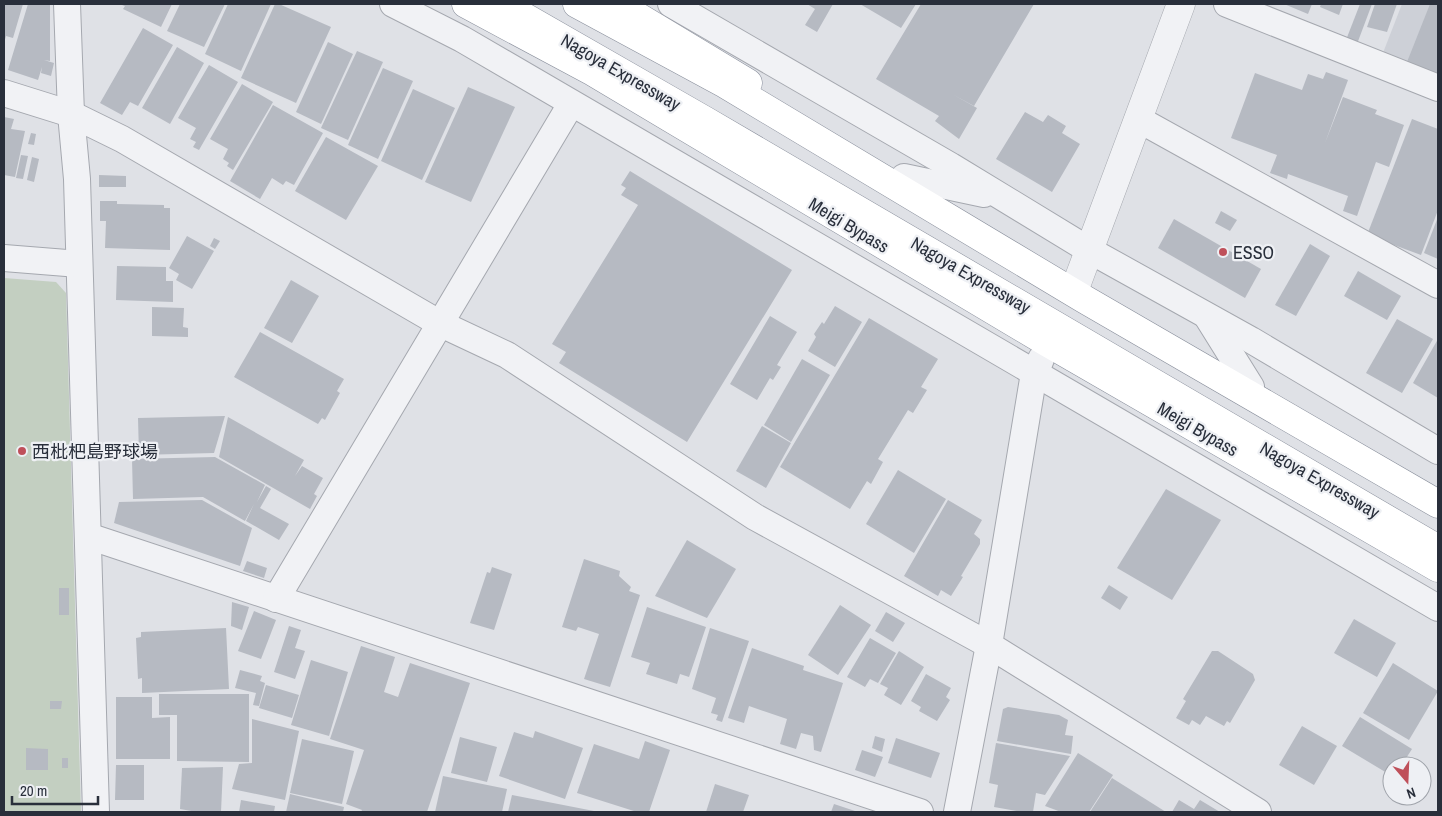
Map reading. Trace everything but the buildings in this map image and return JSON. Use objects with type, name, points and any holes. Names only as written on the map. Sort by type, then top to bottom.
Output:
[{"type":"highway","name":"Meigi Bypass","points":[[466,4],[593,72],[1048,343],[1438,568]]},
{"type":"highway","name":"Nagoya Expressway","points":[[502,4],[1438,549]]},
{"type":"highway","name":"Nagoya Expressway","points":[[577,4],[725,84],[1084,299],[1438,504]]},
{"type":"highway","points":[[617,4],[1251,387],[1438,493]]},
{"type":"street","points":[[67,4],[71,114],[77,178],[96,812]]},
{"type":"street","points":[[393,4],[462,40],[1438,608]]},
{"type":"street","points":[[671,4],[1003,197],[1089,250],[1207,315],[1438,451]]},
{"type":"street","points":[[1077,283],[1181,4]]},
{"type":"street","points":[[1227,4],[1438,88]]},
{"type":"street","points":[[4,93],[71,114],[122,139],[439,323],[507,355],[755,516],[989,646],[1258,812]]},
{"type":"street","points":[[276,599],[571,104]]},
{"type":"street","points":[[1138,119],[1438,285]]},
{"type":"street","points":[[904,177],[1003,197]]},
{"type":"street","points":[[4,258],[79,264]]},
{"type":"street","points":[[1207,315],[1251,387]]},
{"type":"street","points":[[957,812],[989,646],[1033,379],[1048,343]]},
{"type":"street","points":[[88,536],[920,812]]},
{"type":"shaded area","points":[[1402,4],[1438,4],[1438,80],[1381,58]]},
{"type":"green space","points":[[4,278],[56,282],[66,293],[81,812],[4,812]]},
{"type":"place","name":"ESSO","points":[[1223,252]]},
{"type":"place","name":"西枇杷島野球場","points":[[22,451]]}]
